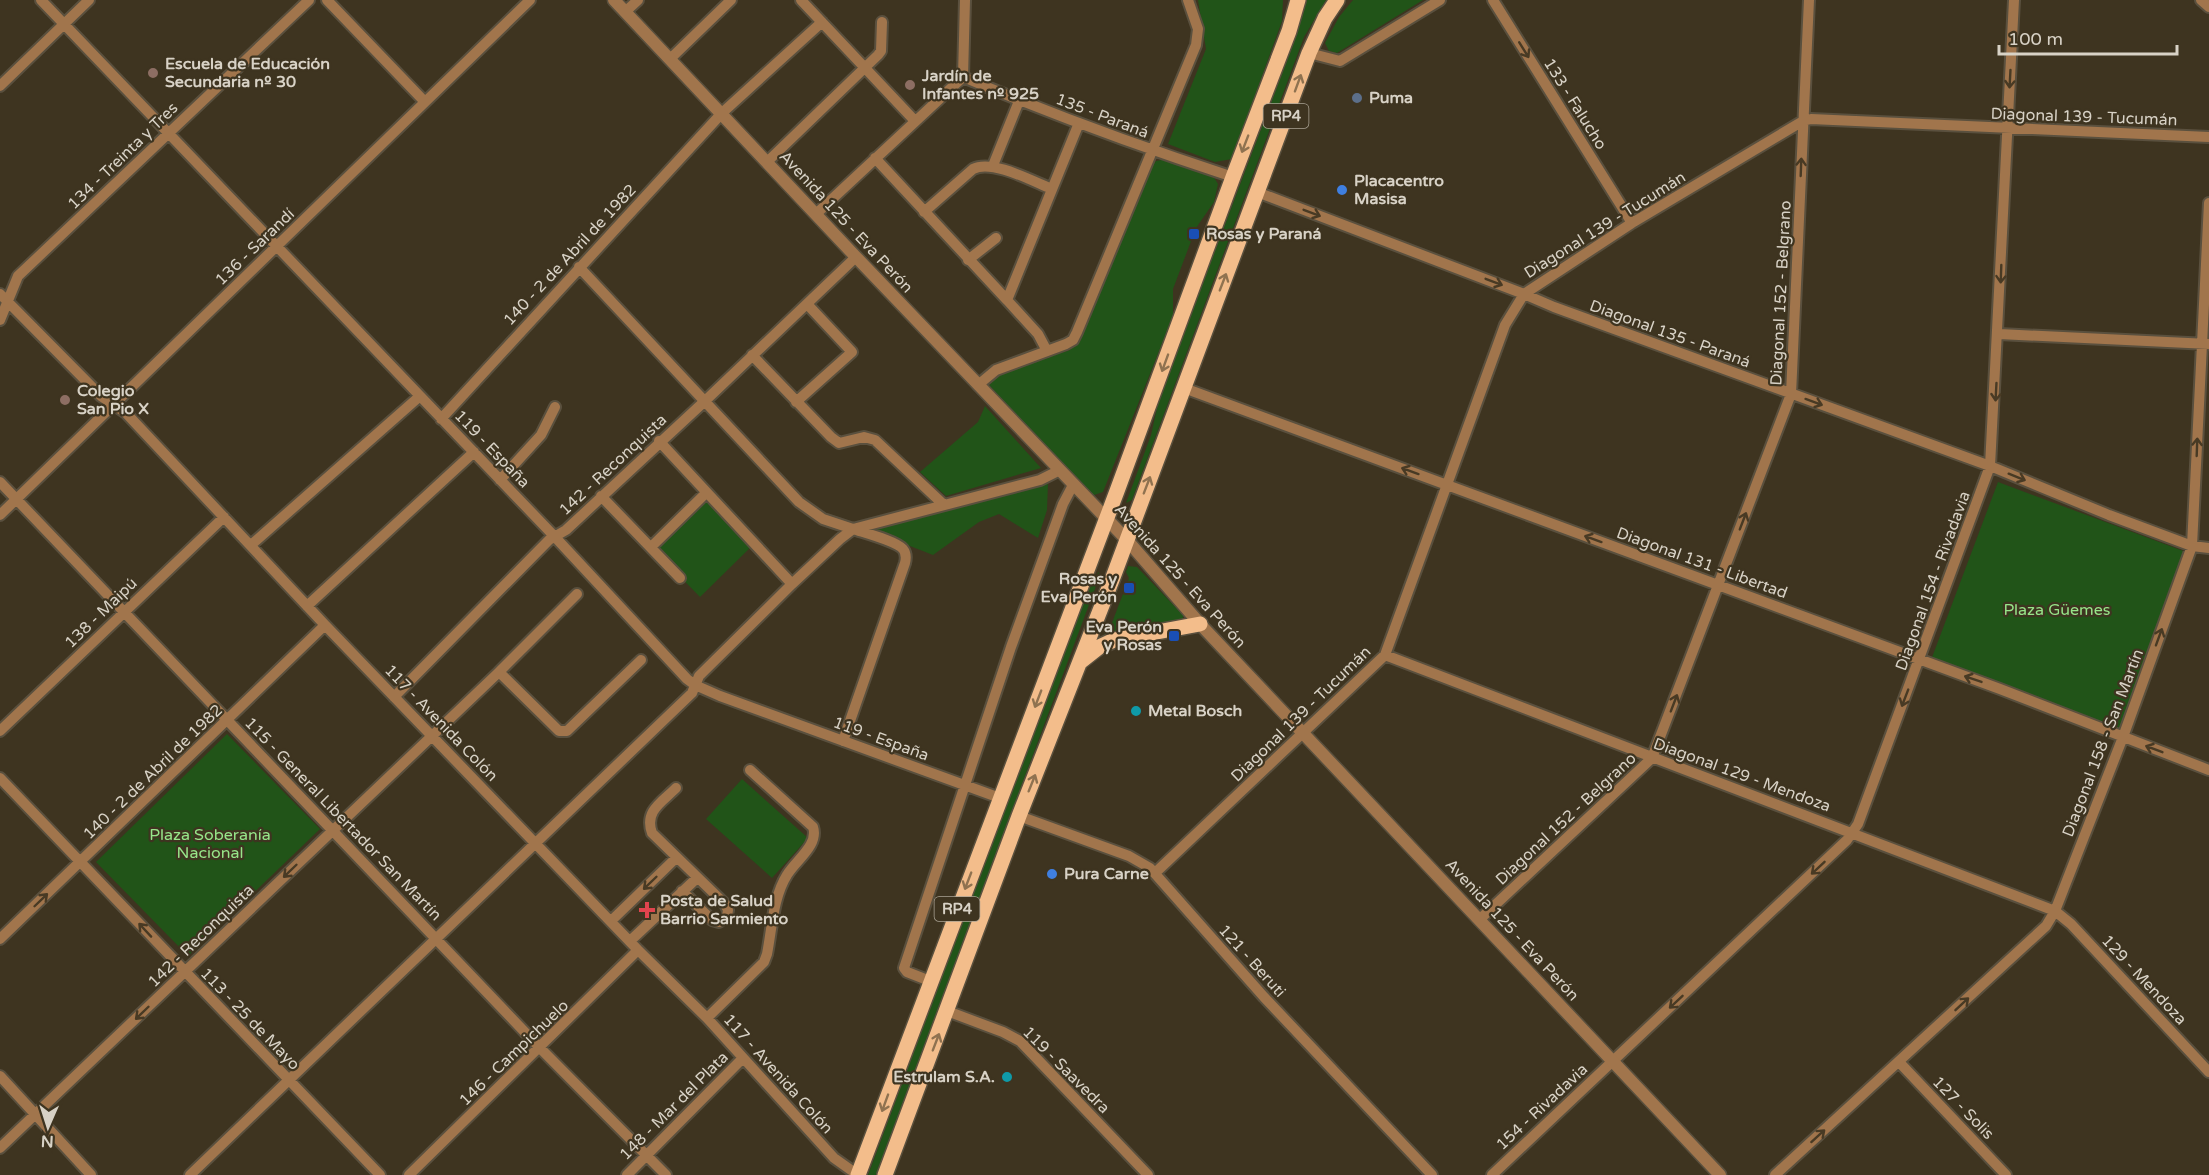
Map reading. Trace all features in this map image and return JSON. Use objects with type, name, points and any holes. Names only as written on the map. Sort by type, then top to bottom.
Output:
[{"type":"main road","name":"RP4","points":[[858,1175],[1107,519],[1289,31],[1298,0]]},
{"type":"main road","name":"RP4","points":[[885,1175],[1019,816],[1127,540],[1309,53],[1337,0]]},
{"type":"main road","points":[[1080,662],[1099,647],[1114,640],[1200,624]]},
{"type":"street","name":"119 - España","points":[[41,0],[695,685],[1000,798]]},
{"type":"street","points":[[0,86],[89,0]]},
{"type":"street","name":"134 - Treinta y Tres","points":[[0,320],[3,298],[18,276],[309,0]]},
{"type":"street","points":[[327,0],[425,102]]},
{"type":"street","name":"136 - Sarandí","points":[[0,515],[530,0]]},
{"type":"street","name":"Avenida 125 - Eva Perón","points":[[614,0],[1127,540],[1200,624],[1720,1175]]},
{"type":"street","points":[[625,12],[638,0]]},
{"type":"street","points":[[670,59],[731,0]]},
{"type":"street","points":[[801,0],[915,121]]},
{"type":"street","points":[[816,214],[963,77],[965,0]]},
{"type":"street","points":[[978,385],[996,370],[1073,340],[1140,178],[1154,151],[1196,45],[1198,29],[1188,0]]},
{"type":"street","points":[[1309,53],[1340,61],[1440,0]]},
{"type":"street","name":"133 - Falucho","points":[[1493,0],[1632,223]]},
{"type":"street","name":"Diagonal 152 - Belgrano","points":[[1479,920],[1652,758],[1791,394],[1809,0]]},
{"type":"street","name":"Diagonal 154 - Rivadavia","points":[[1613,1061],[1853,833],[1920,660],[1990,466],[1999,334],[2014,0]]},
{"type":"street","points":[[2201,0],[2209,7]]},
{"type":"street","name":"140 - 2 de Abril de 1982","points":[[441,419],[722,113],[822,22]]},
{"type":"street","points":[[767,162],[866,69],[881,51],[882,22]]},
{"type":"street","name":"135 - Paraná","points":[[963,77],[1078,123],[1233,177]]},
{"type":"street","points":[[994,167],[1019,101]]},
{"type":"street","name":"Diagonal 139 - Tucumán","points":[[1155,873],[1385,655],[1505,325],[1524,294],[1632,223],[1803,121],[1811,119],[2209,137]]},
{"type":"street","points":[[1007,300],[1078,123]]},
{"type":"street","points":[[876,158],[1038,334],[1047,351]]},
{"type":"street","points":[[924,212],[980,165],[994,167],[1052,189]]},
{"type":"street","name":"Diagonal 135 - Paraná","points":[[1257,192],[1524,294],[1554,308],[1990,466],[2192,546],[2209,548]]},
{"type":"street","name":"Diagonal 158 - San Martín","points":[[1775,1175],[2046,926],[2055,911],[2123,737],[2192,546],[2205,344],[2209,203]]},
{"type":"street","points":[[968,260],[996,238]]},
{"type":"street","name":"142 - Reconquista","points":[[394,697],[549,540],[566,530],[856,257]]},
{"type":"street","points":[[579,267],[706,400],[799,502],[823,519],[903,549],[906,555],[905,563],[843,741]]},
{"type":"street","name":"117 - Avenida Colón","points":[[3,298],[101,396],[126,413],[394,697],[638,950],[707,1018],[834,1158],[858,1175]]},
{"type":"street","points":[[796,402],[852,352],[807,304]]},
{"type":"street","points":[[1999,334],[2205,344]]},
{"type":"street","points":[[752,355],[839,443],[864,437],[875,440],[944,505]]},
{"type":"street","name":"Diagonal 131 - Libertad","points":[[1184,388],[2000,688],[2209,770]]},
{"type":"street","points":[[251,545],[420,396]]},
{"type":"street","points":[[500,480],[541,435],[555,407]]},
{"type":"street","points":[[660,441],[792,584]]},
{"type":"street","points":[[307,606],[474,452]]},
{"type":"street","points":[[190,1175],[692,693],[699,676],[840,538],[853,529],[1040,480],[1060,470]]},
{"type":"street","name":"115 - General Libertador San Martín","points":[[0,482],[540,1048],[666,1175]]},
{"type":"street","points":[[930,981],[904,969],[1011,647],[1063,504],[1073,485]]},
{"type":"street","points":[[651,547],[706,493]]},
{"type":"street","points":[[601,496],[680,578]]},
{"type":"street","name":"138 - Maipú","points":[[0,731],[224,517]]},
{"type":"street","name":"142 - Reconquista","points":[[0,1148],[499,672],[577,594]]},
{"type":"street","name":"140 - 2 de Abril de 1982","points":[[0,939],[325,625]]},
{"type":"street","name":"Diagonal 129 - Mendoza","points":[[1385,655],[2055,911]]},
{"type":"street","points":[[499,672],[558,731],[562,732],[567,731],[640,660]]},
{"type":"street","points":[[707,1018],[764,962],[779,894],[786,876],[813,842],[815,834],[813,827],[750,770]]},
{"type":"street","name":"113 - 25 de Mayo","points":[[0,778],[380,1175]]},
{"type":"street","points":[[676,788],[653,810],[649,818],[652,833],[725,904],[728,914],[719,922],[712,920],[682,891]]},
{"type":"street","name":"121 - Beruti","points":[[1019,816],[1129,856],[1155,873],[1264,997],[1432,1175]]},
{"type":"street","points":[[611,921],[676,858]]},
{"type":"street","points":[[630,941],[697,878]]},
{"type":"street","name":"129 - Mendoza","points":[[2055,911],[2071,924],[2209,1072]]},
{"type":"street","name":"146 - Campichuelo","points":[[409,1175],[638,950]]},
{"type":"street","name":"119 - Saavedra","points":[[947,1011],[1003,1032],[1020,1041],[1148,1175]]},
{"type":"street","name":"148 - Mar del Plata","points":[[627,1175],[743,1058]]},
{"type":"street","name":"154 - Rivadavia","points":[[1492,1175],[1613,1061]]},
{"type":"street","name":"127 - Solis","points":[[1899,1062],[2006,1175]]},
{"type":"street","points":[[0,1076],[91,1175]]},
{"type":"green space","points":[[1198,0],[1283,0],[1282,21],[1232,159],[1215,162],[1168,144],[1206,49]]},
{"type":"green space","points":[[1303,0],[1326,0],[1304,37],[1132,500],[1126,503],[1151,435],[1159,399],[1297,34]]},
{"type":"green space","points":[[1353,0],[1423,0],[1337,53],[1329,51],[1325,43],[1339,17]]},
{"type":"green space","points":[[1168,159],[1213,176],[1218,184],[1214,202],[1196,228],[1173,289],[1173,316],[1103,492],[1091,496],[989,385],[999,373],[1070,350],[1078,336],[1142,181],[1156,161]]},
{"type":"green space","points":[[985,406],[1041,468],[946,496],[920,472],[978,422]]},
{"type":"green space","name":"Plaza Güemes","points":[[1998,482],[2186,552],[2116,738],[1928,668]]},
{"type":"green space","points":[[1048,483],[1047,510],[1038,538],[999,514],[979,522],[933,555],[869,530]]},
{"type":"green space","points":[[706,493],[754,544],[700,597],[651,547]]},
{"type":"green space","points":[[1128,566],[1137,567],[1183,615],[1183,620],[1108,636],[1104,634],[1105,629],[1110,628],[1129,578],[1126,572]]},
{"type":"green space","points":[[1099,572],[1099,578],[876,1175],[868,1175],[1072,627]]},
{"type":"green space","name":"Plaza Soberanía Nacional","points":[[227,734],[320,829],[188,956],[96,862]]},
{"type":"green space","points":[[742,779],[808,838],[772,878],[706,819]]},
{"type":"place","name":"Escuela de Educación Secundaria nº 30","points":[[153,73]]},
{"type":"place","name":"Jardín de Infantes nº 925","points":[[910,85]]},
{"type":"place","name":"Puma","points":[[1357,98]]},
{"type":"place","name":"Placacentro Masisa","points":[[1342,190]]},
{"type":"place","name":"Rosas y Paraná","points":[[1194,234]]},
{"type":"place","name":"Colegio San Pio X","points":[[65,400]]},
{"type":"place","name":"Rosas y Eva Perón","points":[[1129,588]]},
{"type":"place","name":"Eva Perón y Rosas","points":[[1174,636]]},
{"type":"place","name":"Metal Bosch","points":[[1136,711]]},
{"type":"place","name":"Pura Carne","points":[[1052,874]]},
{"type":"place","name":"Posta de Salud Barrio Sarmiento","points":[[647,910]]},
{"type":"place","name":"Estrulam S.A.","points":[[1007,1077]]}]
